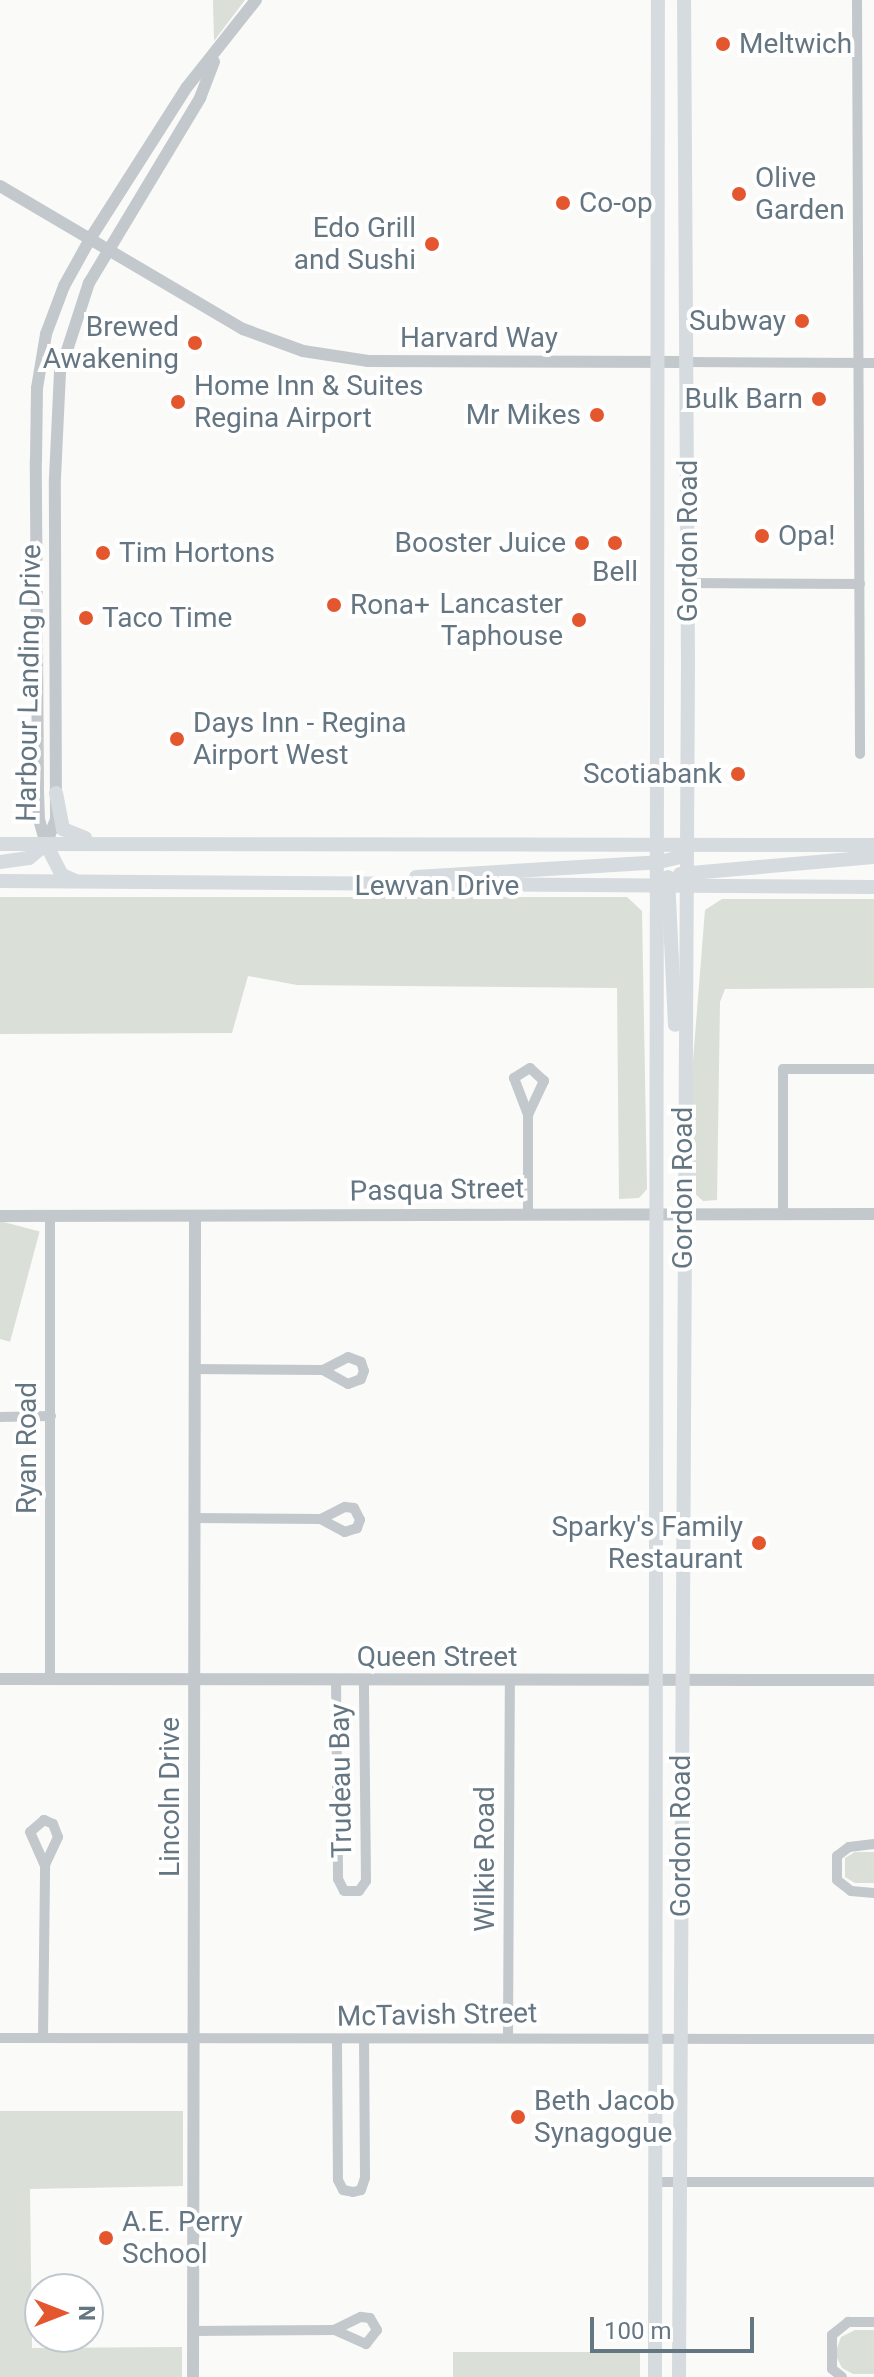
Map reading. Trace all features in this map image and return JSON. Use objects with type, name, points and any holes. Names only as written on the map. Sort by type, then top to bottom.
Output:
[{"type":"main road","name":"Gordon Road","points":[[655,2377],[658,1211],[665,885],[659,844],[658,0]]},
{"type":"main road","name":"Gordon Road","points":[[679,2377],[687,583],[684,0]]},
{"type":"main road","points":[[56,793],[63,829],[75,837],[177,844]]},
{"type":"main road","name":"Lewvan Drive","points":[[0,844],[874,845]]},
{"type":"main road","points":[[0,862],[29,858],[46,844],[62,875],[76,881]]},
{"type":"main road","points":[[272,885],[663,861],[683,854],[686,845]]},
{"type":"main road","points":[[683,1073],[677,1052],[665,885],[686,879],[874,857]]},
{"type":"main road","points":[[686,879],[874,887]]},
{"type":"main road","name":"Lewvan Drive","points":[[0,881],[665,885]]},
{"type":"street","name":"Harbour Landing Drive","points":[[46,844],[39,820],[38,785],[37,388],[51,317],[90,239],[187,87],[217,55],[256,0]]},
{"type":"street","points":[[857,0],[860,754]]},
{"type":"street","name":"Harbour Landing Drive","points":[[46,844],[56,819],[56,404],[74,322],[110,251],[200,98],[217,55]]},
{"type":"street","name":"Harvard Way","points":[[0,186],[265,340],[303,351],[368,361],[874,363]]},
{"type":"street","points":[[687,583],[860,584]]},
{"type":"street","points":[[783,1213],[783,1069],[874,1069]]},
{"type":"street","points":[[528,1115],[528,1213]]},
{"type":"street","name":"Pasqua Street","points":[[0,1216],[195,1217],[658,1211],[874,1214]]},
{"type":"street","name":"Ryan Road","points":[[50,1216],[50,1679]]},
{"type":"street","name":"Lincoln Drive","points":[[193,2377],[195,1217]]},
{"type":"street","points":[[195,1369],[323,1370]]},
{"type":"street","points":[[0,1417],[51,1416]]},
{"type":"street","points":[[194,1518],[321,1519]]},
{"type":"street","name":"Queen Street","points":[[0,1679],[874,1680]]},
{"type":"street","name":"Trudeau Bay","points":[[336,1680],[338,1879],[344,1891],[359,1891],[366,1881],[364,1680]]},
{"type":"street","name":"Wilkie Road","points":[[508,2037],[510,1681]]},
{"type":"street","points":[[874,1844],[849,1847],[837,1856],[837,1880],[851,1891],[874,1893]]},
{"type":"street","points":[[43,2038],[45,1865]]},
{"type":"street","name":"McTavish Street","points":[[0,2038],[337,2041],[508,2037],[874,2039]]},
{"type":"street","points":[[337,2041],[338,2180],[343,2190],[353,2192],[361,2190],[365,2178],[364,2041]]},
{"type":"street","points":[[656,2182],[874,2182]]},
{"type":"street","points":[[842,2377],[832,2369],[832,2335],[848,2322],[874,2322]]},
{"type":"street","points":[[193,2331],[334,2330]]},
{"type":"shaded area","points":[[213,0],[245,0],[214,41],[214,40]]},
{"type":"shaded area","points":[[0,897],[627,897],[642,911],[647,1189],[639,1198],[619,1199],[617,988],[297,985],[248,976],[232,1033],[0,1034]]},
{"type":"shaded area","points":[[722,899],[874,899],[874,988],[725,989],[720,1002],[717,1200],[703,1201],[690,1189],[692,1073],[705,910]]},
{"type":"shaded area","points":[[0,1221],[40,1232],[10,1342],[0,1339]]},
{"type":"shaded area","points":[[855,1852],[874,1852],[874,1883],[855,1883],[845,1877],[845,1858]]},
{"type":"shaded area","points":[[0,2111],[183,2111],[183,2186],[30,2189],[31,2273],[24,2273],[24,2353],[104,2353],[104,2348],[182,2347],[182,2377],[0,2377]]},
{"type":"shaded area","points":[[855,2330],[874,2330],[874,2374],[853,2374],[842,2368],[835,2354],[841,2337]]},
{"type":"shaded area","points":[[453,2352],[640,2352],[640,2377],[453,2377]]},
{"type":"place","name":"Meltwich","points":[[723,44]]},
{"type":"place","name":"Olive Garden","points":[[739,194]]},
{"type":"place","name":"Co-op","points":[[563,203]]},
{"type":"place","name":"Edo Grill and Sushi","points":[[432,244]]},
{"type":"place","name":"Subway","points":[[802,321]]},
{"type":"place","name":"Brewed Awakening","points":[[195,343]]},
{"type":"place","name":"Bulk Barn","points":[[819,399]]},
{"type":"place","name":"Home Inn & Suites Regina Airport","points":[[178,402]]},
{"type":"place","name":"Mr Mikes","points":[[597,415]]},
{"type":"place","name":"Opa!","points":[[762,536]]},
{"type":"place","name":"Booster Juice","points":[[582,543]]},
{"type":"place","name":"Bell","points":[[615,543]]},
{"type":"place","name":"Tim Hortons","points":[[103,553]]},
{"type":"place","name":"Rona+","points":[[334,605]]},
{"type":"place","name":"Taco Time","points":[[86,618]]},
{"type":"place","name":"Lancaster Taphouse","points":[[579,620]]},
{"type":"place","name":"Days Inn - Regina Airport West","points":[[177,739]]},
{"type":"place","name":"Scotiabank","points":[[738,774]]},
{"type":"place","name":"Sparky's Family Restaurant","points":[[759,1543]]},
{"type":"place","name":"Beth Jacob Synagogue","points":[[518,2117]]},
{"type":"place","name":"A.E. Perry School","points":[[106,2238]]}]
